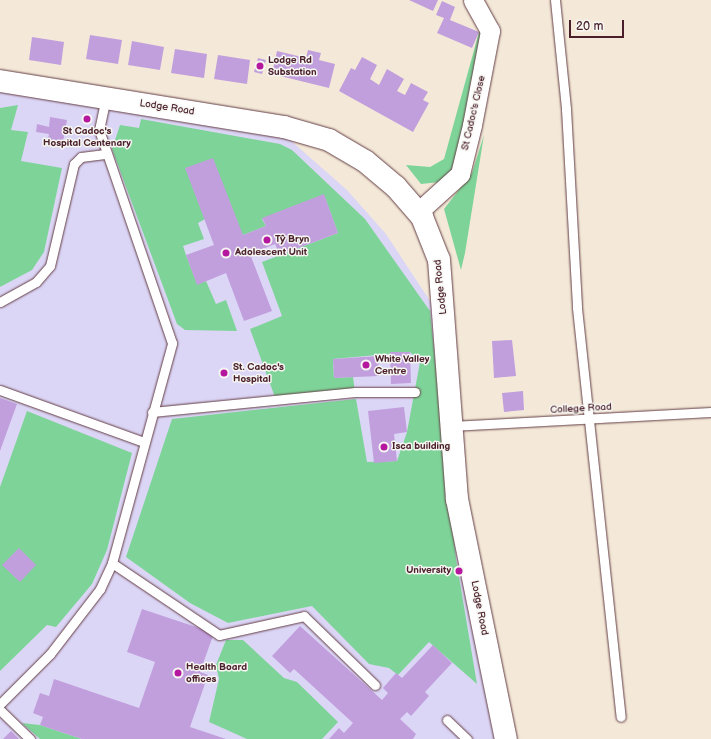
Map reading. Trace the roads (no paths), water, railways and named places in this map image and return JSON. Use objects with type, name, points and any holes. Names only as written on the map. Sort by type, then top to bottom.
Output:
[{"type":"street","name":"St Cadoc's Close","points":[[418,212],[460,174],[472,125],[490,31],[473,0]]},
{"type":"street","name":"Lodge Road","points":[[0,81],[284,127],[329,140],[365,161],[418,212],[439,260],[457,499],[506,739]]},
{"type":"lane","points":[[555,0],[566,109],[577,308],[621,717]]},
{"type":"lane","points":[[0,704],[50,654],[100,589],[112,563],[172,343],[99,130],[106,98]]},
{"type":"lane","points":[[0,302],[36,282],[50,266],[74,164],[81,157],[107,154]]},
{"type":"lane","points":[[0,390],[144,442]]},
{"type":"lane","points":[[152,412],[355,392],[415,392]]},
{"type":"lane","name":"College Road","points":[[451,426],[588,420],[711,412]]},
{"type":"lane","points":[[112,563],[219,635],[304,616],[375,685]]},
{"type":"lane","points":[[0,710],[30,739]]},
{"type":"lane","points":[[447,720],[467,739]]},
{"type":"place","name":"Lodge Rd Substation","points":[[260,66]]},
{"type":"place","name":"St Cadoc's Hospital Centenary","points":[[87,119]]},
{"type":"place","name":"Tŷ Bryn","points":[[267,240]]},
{"type":"place","name":"Adolescent Unit","points":[[226,253]]},
{"type":"place","name":"White Valley Centre","points":[[366,365]]},
{"type":"place","name":"St. Cadoc's Hospital","points":[[224,373]]},
{"type":"place","name":"Isca building","points":[[384,447]]},
{"type":"place","name":"University","points":[[459,571]]},
{"type":"place","name":"Health Board offices","points":[[178,673]]}]
